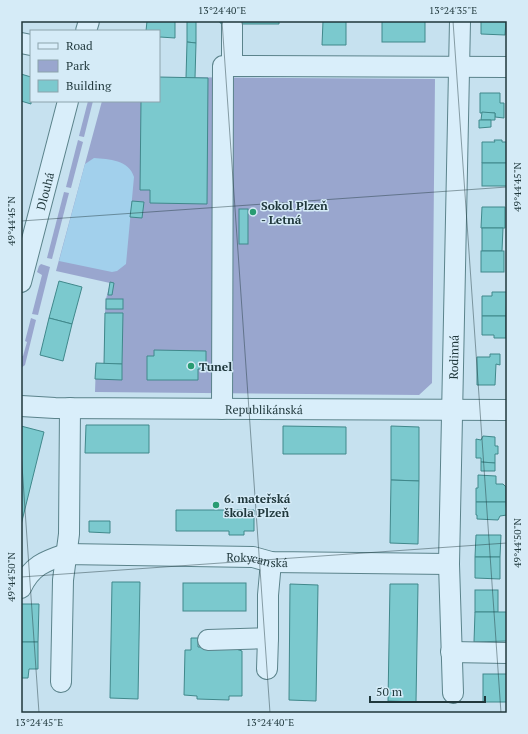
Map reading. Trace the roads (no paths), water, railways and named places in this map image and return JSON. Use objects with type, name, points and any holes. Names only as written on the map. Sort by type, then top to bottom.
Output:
[{"type":"street","name":"Rodinná","points":[[452,693],[449,564],[460,21]]},
{"type":"street","points":[[232,25],[232,66]]},
{"type":"street","points":[[222,408],[223,66],[507,67]]},
{"type":"street","name":"Dlouhá","points":[[21,282],[68,102]]},
{"type":"street","name":"Republikánská","points":[[21,406],[70,408],[507,410]]},
{"type":"street","points":[[61,682],[63,580],[69,534],[70,408]]},
{"type":"street","points":[[21,588],[25,578],[43,562],[66,554]]},
{"type":"street","name":"Rokycanská","points":[[66,554],[253,557],[271,562],[449,564]]},
{"type":"street","points":[[267,669],[268,595],[271,562]]},
{"type":"street","points":[[208,640],[268,638]]},
{"type":"street","points":[[451,652],[507,653]]},
{"type":"place","name":"Sokol Plzeň - Letná","points":[[253,212]]},
{"type":"place","name":"Tunel","points":[[191,366]]},
{"type":"place","name":"6. mateřská škola Plzeň","points":[[216,505]]}]
